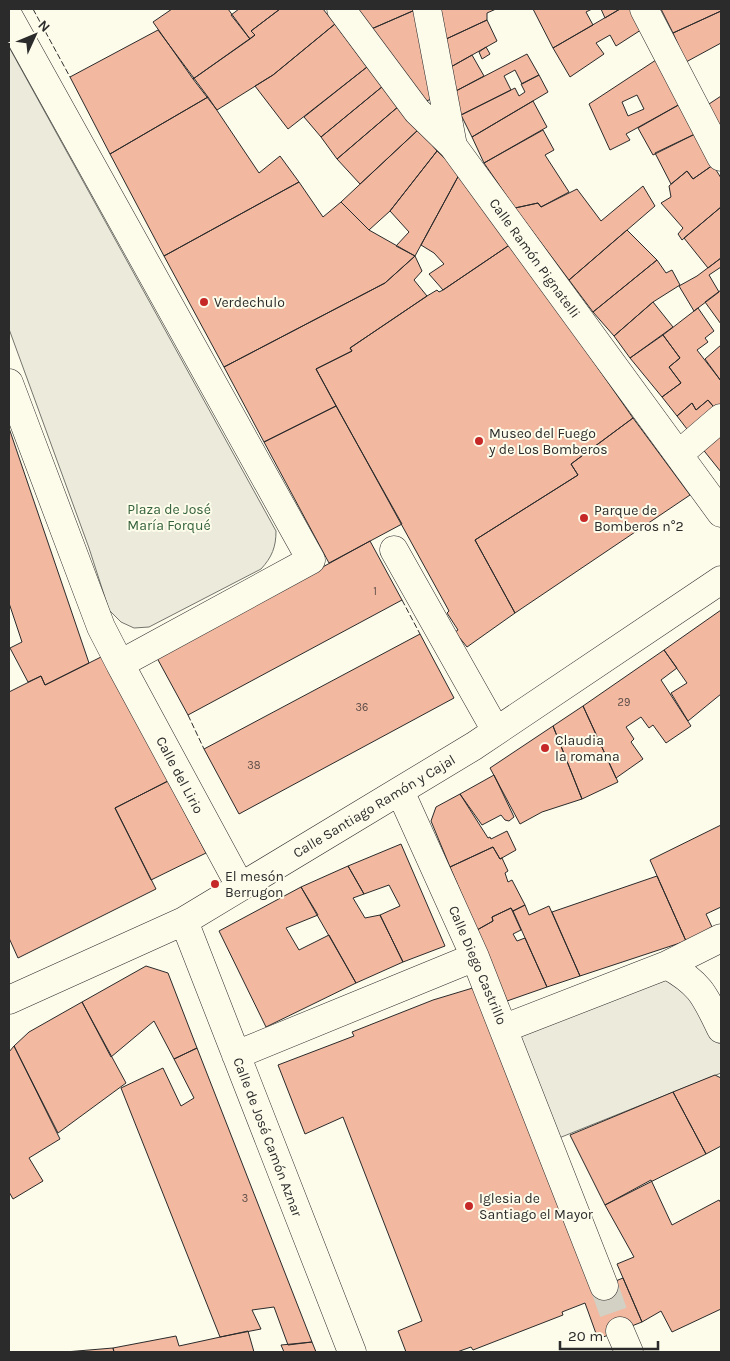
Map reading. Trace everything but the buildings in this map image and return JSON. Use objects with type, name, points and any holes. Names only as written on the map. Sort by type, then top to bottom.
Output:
[{"type":"street","name":"Calle Ramón Pignatelli","points":[[341,9],[417,111],[453,146],[721,514]]},
{"type":"street","points":[[427,9],[453,146]]},
{"type":"street","points":[[644,9],[721,156]]},
{"type":"street","points":[[9,17],[311,560],[120,664],[101,626],[9,383]]},
{"type":"street","points":[[679,454],[721,418]]},
{"type":"street","points":[[394,550],[496,731]]},
{"type":"street","name":"Calle Santiago Ramón y Cajal","points":[[9,1000],[184,921],[496,731],[721,580]]},
{"type":"street","name":"Calle del Lirio","points":[[120,664],[240,886]]},
{"type":"street","name":"Calle Diego Castrillo","points":[[400,791],[505,1028],[604,1286]]},
{"type":"street","name":"Calle de José Camón Aznar","points":[[184,921],[352,1352]]},
{"type":"street","points":[[505,1028],[667,965],[721,938]]},
{"type":"street","points":[[236,1056],[475,957]]},
{"type":"street","points":[[667,965],[687,976],[703,992],[721,1029]]},
{"type":"green space","name":"Plaza de José María Forqué","points":[[9,47],[276,531],[273,552],[261,569],[149,627],[134,628],[121,622],[109,610],[89,548],[9,329]]},
{"type":"shaded area","points":[[667,965],[703,992],[721,1029],[721,1073],[549,1142],[505,1028]]},
{"type":"tunnel","points":[[604,1286],[620,1331]]},
{"type":"fence","points":[[33,9],[70,77]]},
{"type":"fence","points":[[402,600],[420,634]]},
{"type":"fence","points":[[188,715],[204,749]]},
{"type":"place","name":"Verdechulo","points":[[204,302]]},
{"type":"place","name":"Museo del Fuego y de Los Bomberos","points":[[479,441]]},
{"type":"place","name":"Parque de Bomberos n°2","points":[[584,518]]},
{"type":"place","name":"Claudia la romana","points":[[545,748]]},
{"type":"place","name":"El mesón Berrugon","points":[[215,884]]},
{"type":"place","name":"Iglesia de Santiago el Mayor","points":[[469,1206]]}]
